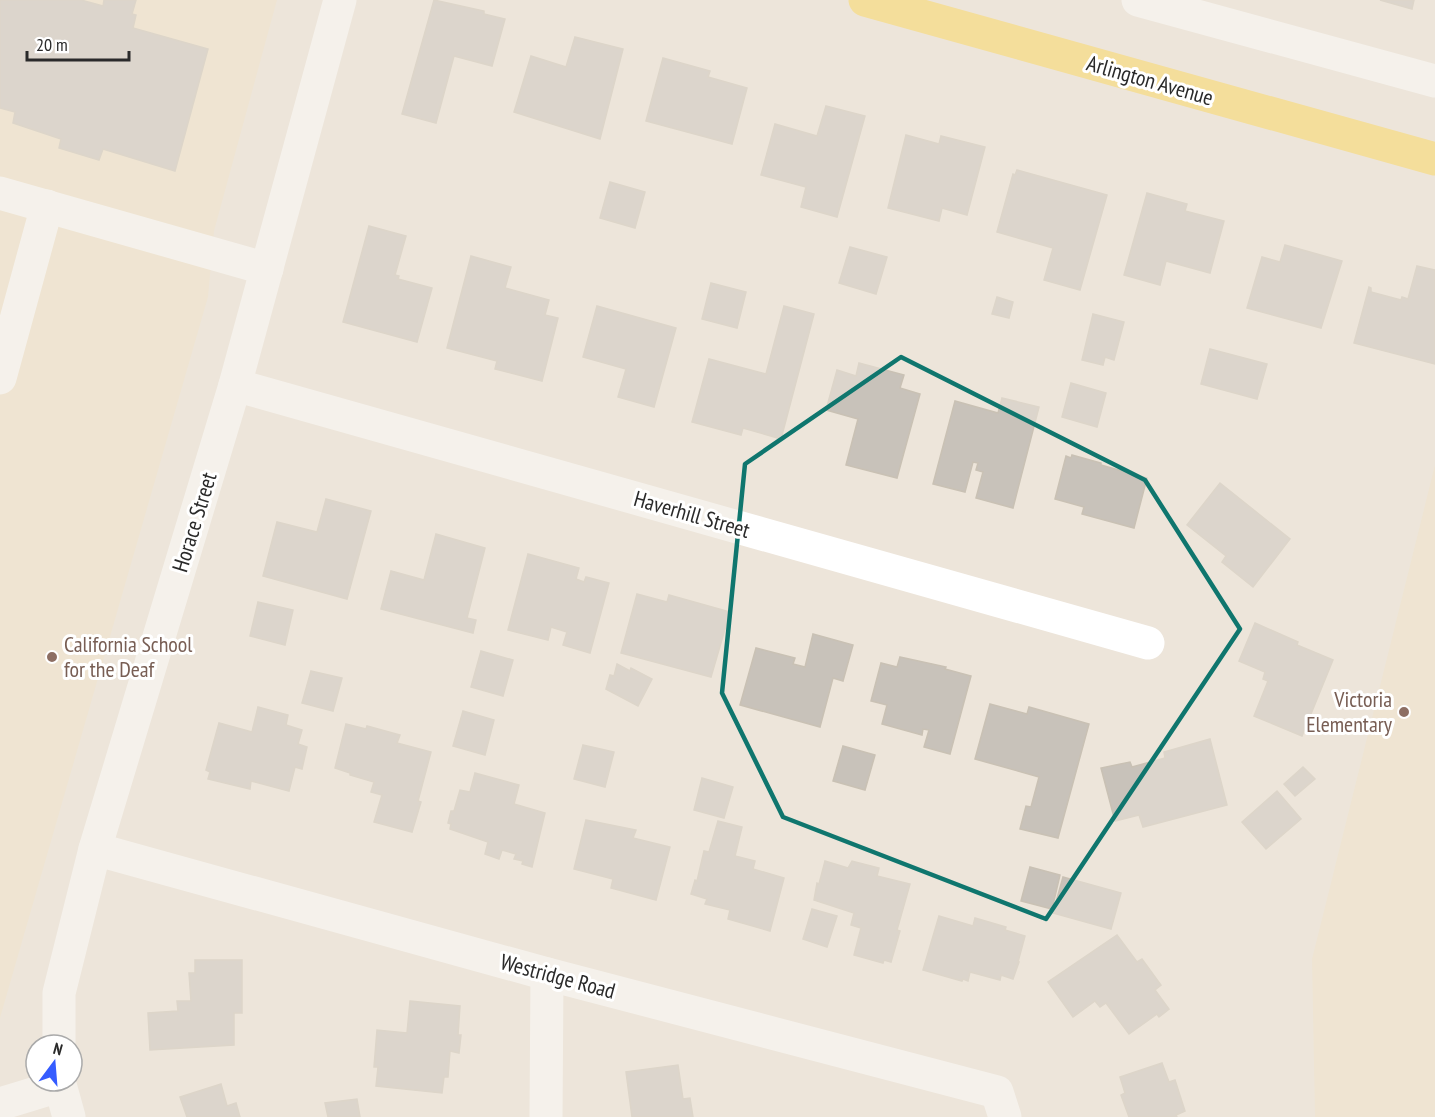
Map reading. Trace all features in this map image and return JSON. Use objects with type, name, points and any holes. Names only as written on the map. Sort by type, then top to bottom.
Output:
[{"type":"main road","name":"Arlington Avenue","points":[[865,0],[1435,159]]},
{"type":"street","name":"Horace Street","points":[[59,1033],[59,993],[95,849],[235,385],[340,0]]},
{"type":"street","points":[[1138,0],[1435,81]]},
{"type":"street","points":[[0,193],[267,269]]},
{"type":"street","points":[[0,378],[47,206]]},
{"type":"street","name":"Haverhill Street","points":[[235,385],[1148,643]]},
{"type":"street","name":"Westridge Road","points":[[95,849],[547,974],[997,1092],[1005,1117]]},
{"type":"street","points":[[546,1117],[547,974]]},
{"type":"street","points":[[0,1104],[32,1093]]},
{"type":"street","points":[[62,1093],[69,1117]]},
{"type":"highlighted area","points":[[901,357],[1145,480],[1240,629],[1046,919],[783,817],[722,693],[745,464]]},
{"type":"shaded area","name":"California School for the Deaf","points":[[0,0],[277,0],[214,231],[208,297],[0,1018]]},
{"type":"shaded area","name":"Victoria Elementary","points":[[1435,465],[1435,1117],[1315,1117],[1312,959]]},
{"type":"building","points":[[0,0],[81,0],[103,6],[104,0],[136,0],[132,14],[136,15],[133,28],[208,49],[175,171],[103,149],[99,160],[59,148],[61,139],[13,123],[15,112],[0,108]]},
{"type":"building","points":[[434,0],[484,11],[484,14],[505,19],[492,66],[454,56],[436,123],[402,114]]},
{"type":"building","points":[[1380,0],[1414,0],[1412,9]]},
{"type":"building","points":[[575,37],[623,49],[600,139],[514,112],[531,56],[566,67]]},
{"type":"building","points":[[663,58],[710,71],[708,77],[747,88],[732,144],[646,121]]},
{"type":"building","points":[[826,106],[865,116],[837,217],[801,207],[806,187],[761,175],[775,124],[817,136]]},
{"type":"building","points":[[906,135],[939,144],[941,136],[985,147],[967,215],[942,208],[939,221],[888,208]]},
{"type":"building","points":[[1017,170],[1107,195],[1080,290],[1044,280],[1053,248],[997,232],[1013,174],[1015,175]]},
{"type":"building","points":[[610,182],[645,192],[635,228],[600,218]]},
{"type":"building","points":[[1147,193],[1187,204],[1185,211],[1224,221],[1210,273],[1166,261],[1160,285],[1124,275]]},
{"type":"building","points":[[369,226],[406,236],[395,275],[399,276],[398,279],[432,288],[417,342],[343,322]]},
{"type":"building","points":[[1285,245],[1342,261],[1321,328],[1247,308],[1262,257],[1280,262]]},
{"type":"building","points":[[850,247],[887,257],[876,294],[839,283]]},
{"type":"building","points":[[471,256],[511,267],[505,288],[549,300],[545,315],[558,318],[542,381],[495,369],[497,361],[447,348]]},
{"type":"building","points":[[1417,266],[1435,270],[1435,364],[1354,343],[1369,287],[1371,292],[1401,300],[1402,297],[1408,299]]},
{"type":"building","points":[[711,283],[746,292],[737,328],[702,319]]},
{"type":"building","points":[[997,297],[1013,302],[1009,318],[992,314]]},
{"type":"building","points":[[597,306],[676,328],[654,407],[618,397],[626,369],[583,357]]},
{"type":"building","points":[[784,306],[814,314],[781,439],[743,428],[741,435],[692,422],[709,359],[766,374]]},
{"type":"building","points":[[1093,314],[1124,322],[1114,360],[1105,357],[1103,365],[1082,360]]},
{"type":"building","points":[[1210,349],[1267,364],[1257,399],[1201,384]]},
{"type":"building","points":[[859,363],[904,375],[900,388],[920,394],[897,478],[846,465],[858,419],[826,410],[837,370],[856,376]]},
{"type":"building","points":[[1071,383],[1106,393],[1097,427],[1062,417]]},
{"type":"building","points":[[1002,398],[1039,407],[1013,508],[976,498],[983,472],[976,470],[978,463],[973,462],[965,492],[933,484],[955,401],[998,413]]},
{"type":"building","points":[[1072,455],[1147,478],[1134,528],[1082,514],[1084,507],[1055,499],[1066,456],[1071,458]]},
{"type":"building","points":[[1220,483],[1290,539],[1253,587],[1222,562],[1226,556],[1187,525]]},
{"type":"building","points":[[326,499],[371,511],[347,599],[263,576],[277,522],[317,532]]},
{"type":"building","points":[[436,534],[485,548],[467,618],[476,620],[473,633],[381,609],[391,571],[424,580]]},
{"type":"building","points":[[528,554],[579,568],[576,579],[584,582],[586,577],[609,583],[590,653],[563,645],[567,632],[551,627],[548,640],[508,630]]},
{"type":"building","points":[[637,594],[667,602],[669,595],[730,612],[711,677],[621,653]]},
{"type":"building","points":[[258,602],[293,610],[285,645],[250,636]]},
{"type":"building","points":[[1255,623],[1298,642],[1297,645],[1333,660],[1302,736],[1254,716],[1268,681],[1263,679],[1265,672],[1239,661]]},
{"type":"building","points":[[813,634],[853,645],[843,681],[833,678],[820,727],[740,705],[756,648],[795,658],[793,664],[805,667]]},
{"type":"building","points":[[481,651],[513,660],[503,696],[471,687]]},
{"type":"building","points":[[900,657],[946,667],[945,669],[971,676],[950,754],[924,747],[929,730],[923,729],[922,735],[882,724],[887,705],[871,701],[881,663],[897,667]]},
{"type":"building","points":[[617,664],[630,671],[631,668],[652,679],[638,706],[606,689],[610,675],[614,676]]},
{"type":"building","points":[[311,671],[342,678],[333,711],[302,703]]},
{"type":"building","points":[[990,704],[1027,714],[1029,707],[1089,724],[1058,838],[1020,829],[1026,806],[1031,807],[1039,777],[975,759]]},
{"type":"building","points":[[258,707],[288,715],[286,725],[302,730],[298,744],[307,747],[302,769],[295,767],[289,791],[251,781],[250,789],[208,779],[210,772],[206,770],[219,723],[252,732]]},
{"type":"building","points":[[463,711],[494,720],[485,755],[453,746]]},
{"type":"building","points":[[346,724],[366,729],[367,726],[400,735],[397,743],[431,752],[418,801],[421,802],[412,832],[374,822],[382,795],[371,792],[374,782],[335,768]]},
{"type":"building","points":[[1210,739],[1227,805],[1143,827],[1139,815],[1115,821],[1101,768],[1130,762],[1132,767],[1165,758],[1164,752]]},
{"type":"building","points":[[583,745],[614,752],[605,787],[574,779]]},
{"type":"building","points":[[843,746],[875,755],[865,790],[833,781]]},
{"type":"building","points":[[1303,767],[1315,779],[1295,796],[1284,784]]},
{"type":"building","points":[[475,773],[519,785],[514,804],[545,813],[532,867],[522,864],[523,861],[514,859],[516,854],[502,850],[499,859],[485,854],[488,842],[450,829],[451,824],[448,823],[451,811],[454,811],[460,790],[470,792]]},
{"type":"building","points":[[702,778],[733,787],[724,818],[694,810]]},
{"type":"building","points":[[1277,791],[1301,819],[1266,849],[1242,822]]},
{"type":"building","points":[[586,820],[636,830],[633,838],[670,847],[656,900],[611,888],[613,879],[574,869]]},
{"type":"building","points":[[718,821],[742,827],[735,856],[755,861],[753,869],[784,878],[770,931],[728,919],[730,910],[705,904],[707,899],[691,894],[695,880],[697,881],[704,851],[709,852]]},
{"type":"building","points":[[825,861],[848,868],[852,861],[879,868],[877,876],[910,884],[891,962],[884,960],[883,963],[854,955],[861,928],[851,925],[854,913],[814,900]]},
{"type":"building","points":[[1030,867],[1060,875],[1052,909],[1021,901]]},
{"type":"building","points":[[1063,877],[1121,893],[1111,929],[1053,913]]},
{"type":"building","points":[[812,909],[837,916],[827,947],[803,939]]},
{"type":"building","points":[[939,916],[973,926],[975,918],[1006,927],[1005,930],[1025,936],[1013,979],[1001,975],[1000,980],[970,972],[968,981],[963,979],[962,981],[923,970]]},
{"type":"building","points":[[1117,935],[1137,962],[1142,959],[1161,985],[1155,990],[1169,1009],[1159,1017],[1157,1014],[1129,1034],[1106,1003],[1100,1007],[1095,1001],[1073,1017],[1048,982]]},
{"type":"building","points":[[195,960],[242,960],[242,1013],[234,1013],[234,1045],[150,1050],[148,1013],[178,1011],[177,1001],[191,1001],[189,973],[195,973]]},
{"type":"building","points":[[410,1001],[460,1006],[459,1053],[450,1051],[448,1077],[444,1077],[442,1093],[376,1086],[378,1067],[374,1067],[377,1030],[407,1033]]},
{"type":"building","points":[[1162,1063],[1169,1082],[1175,1080],[1185,1111],[1176,1115],[1177,1117],[1129,1117],[1121,1095],[1125,1093],[1120,1077]]},
{"type":"building","points":[[678,1065],[683,1099],[690,1098],[693,1117],[632,1117],[626,1072]]},
{"type":"building","points":[[221,1084],[227,1106],[236,1103],[240,1117],[187,1117],[180,1097]]},
{"type":"building","points":[[357,1099],[360,1117],[328,1117],[325,1103]]},
{"type":"place","name":"California School for the Deaf","points":[[52,657]]},
{"type":"place","name":"Victoria Elementary","points":[[1404,712]]}]
